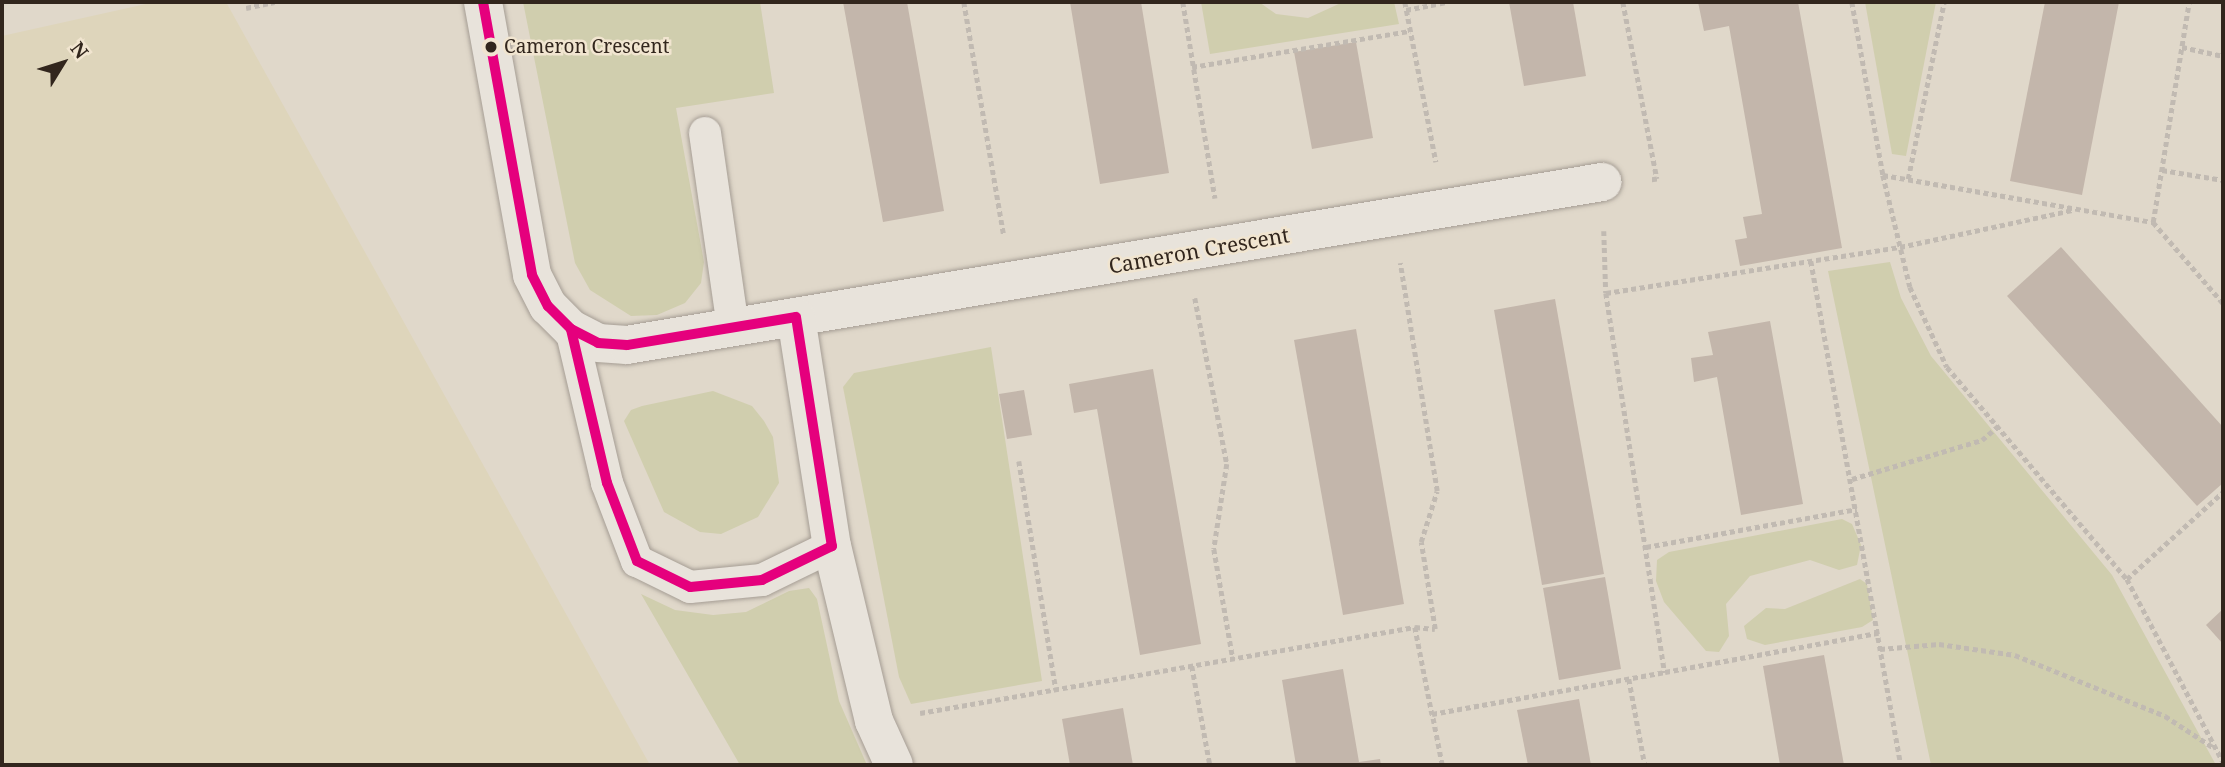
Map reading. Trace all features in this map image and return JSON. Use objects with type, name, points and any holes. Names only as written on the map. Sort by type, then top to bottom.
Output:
[{"type":"street","name":"Cameron Crescent","points":[[483,2],[532,275],[548,306],[571,330],[598,344],[627,345],[1602,182]]},
{"type":"street","points":[[796,317],[832,546],[874,721],[894,765]]},
{"type":"lane","points":[[705,133],[733,327]]},
{"type":"lane","points":[[571,330],[607,483],[637,561],[690,587],[762,580],[832,546]]},
{"type":"path","points":[[246,8],[274,2]]},
{"type":"path","points":[[964,2],[1012,281]]},
{"type":"path","points":[[1183,2],[1192,66],[1205,249],[1227,464],[1214,549],[1233,659]]},
{"type":"path","points":[[1405,2],[1446,208]]},
{"type":"path","points":[[1406,10],[1446,2]]},
{"type":"path","points":[[1623,2],[1657,179],[1602,182],[1606,293],[1665,673]]},
{"type":"path","points":[[1852,2],[1883,175],[1910,287],[1947,367],[2127,579],[2223,762]]},
{"type":"path","points":[[1908,179],[1944,2]]},
{"type":"path","points":[[2153,222],[2189,2]]},
{"type":"path","points":[[1192,66],[1410,31]]},
{"type":"path","points":[[2182,47],[2223,56]]},
{"type":"path","points":[[2162,170],[2223,180]]},
{"type":"path","points":[[1883,175],[2153,222],[2223,303]]},
{"type":"path","points":[[1606,293],[1900,247],[2079,209]]},
{"type":"path","points":[[874,721],[1415,628],[1435,629],[1421,542],[1437,491],[1392,217]]},
{"type":"path","points":[[1811,261],[1901,765]]},
{"type":"path","points":[[1852,479],[1982,440],[1999,425]]},
{"type":"path","points":[[1019,461],[1056,690]]},
{"type":"path","points":[[2127,579],[2223,492]]},
{"type":"path","points":[[1646,547],[1857,509]]},
{"type":"path","points":[[1415,628],[1442,765]]},
{"type":"path","points":[[1432,714],[1878,633]]},
{"type":"path","points":[[1880,649],[1939,644],[2015,654],[2165,716],[2216,750]]},
{"type":"path","points":[[1192,666],[1210,765]]},
{"type":"path","points":[[1629,679],[1645,765]]},
{"type":"shaded area","points":[[155,2],[226,2],[650,765],[2,765],[2,36]]},
{"type":"shaded area","points":[[523,2],[760,2],[774,93],[676,108],[704,262],[701,283],[685,303],[657,315],[631,316],[590,290],[575,263]]},
{"type":"shaded area","points":[[1201,2],[1259,2],[1276,14],[1308,18],[1343,2],[1394,2],[1399,24],[1210,54]]},
{"type":"shaded area","points":[[1865,2],[1936,2],[1906,156],[1892,154]]},
{"type":"shaded area","points":[[1890,262],[1901,298],[1931,356],[2112,575],[2216,765],[1931,765],[1828,271]]},
{"type":"shaded area","points":[[991,347],[1042,681],[911,704],[899,677],[843,387],[854,373]]},
{"type":"shaded area","points":[[713,391],[752,406],[764,421],[773,437],[779,483],[758,517],[721,534],[700,532],[664,512],[624,421],[631,410],[642,406]]},
{"type":"shaded area","points":[[1842,519],[1852,524],[1861,545],[1857,565],[1839,570],[1810,560],[1750,576],[1726,604],[1729,636],[1719,652],[1706,651],[1664,602],[1656,581],[1657,560],[1669,552]]},
{"type":"shaded area","points":[[1860,579],[1867,584],[1873,620],[1862,627],[1765,645],[1747,639],[1744,626],[1766,608],[1785,609]]},
{"type":"shaded area","points":[[809,588],[817,599],[839,701],[867,765],[740,765],[641,594],[675,610],[713,615],[746,612],[789,591]]},
{"type":"building","points":[[843,2],[907,2],[944,211],[883,222]]},
{"type":"building","points":[[1070,2],[1141,2],[1169,173],[1100,184]]},
{"type":"building","points":[[1509,2],[1573,2],[1586,76],[1524,86]]},
{"type":"building","points":[[1698,2],[1798,2],[1842,248],[1740,266],[1735,240],[1747,238],[1743,217],[1762,214],[1729,26],[1704,31]]},
{"type":"building","points":[[2045,2],[2119,2],[2082,195],[2010,181]]},
{"type":"building","points":[[1356,42],[1373,138],[1312,149],[1294,52]]},
{"type":"building","points":[[2061,247],[2223,427],[2223,483],[2197,506],[2007,296]]},
{"type":"building","points":[[1555,299],[1604,574],[1542,585],[1494,310]]},
{"type":"building","points":[[1770,321],[1803,504],[1741,515],[1717,377],[1694,382],[1691,358],[1713,355],[1708,332]]},
{"type":"building","points":[[1356,329],[1404,604],[1343,615],[1294,340]]},
{"type":"building","points":[[1153,369],[1201,644],[1140,655],[1097,409],[1074,413],[1069,384]]},
{"type":"building","points":[[1024,390],[1032,435],[1007,439],[999,394]]},
{"type":"building","points":[[1605,577],[1621,669],[1559,680],[1543,588]]},
{"type":"building","points":[[2223,609],[2223,644],[2206,625]]},
{"type":"building","points":[[1824,655],[1844,765],[1780,765],[1763,666]]},
{"type":"building","points":[[1343,669],[1359,762],[1380,759],[1381,765],[1296,765],[1282,680]]},
{"type":"building","points":[[1579,699],[1591,765],[1528,765],[1517,710]]},
{"type":"building","points":[[1123,708],[1133,765],[1070,765],[1062,719]]},
{"type":"transit line","points":[[483,2],[532,275],[548,306],[571,329]]},
{"type":"transit line","points":[[796,317],[832,546],[762,580],[690,587],[637,561],[607,483],[571,329],[598,343],[627,345],[796,317]]},
{"type":"place","name":"Cameron Crescent","points":[[491,47]]}]
